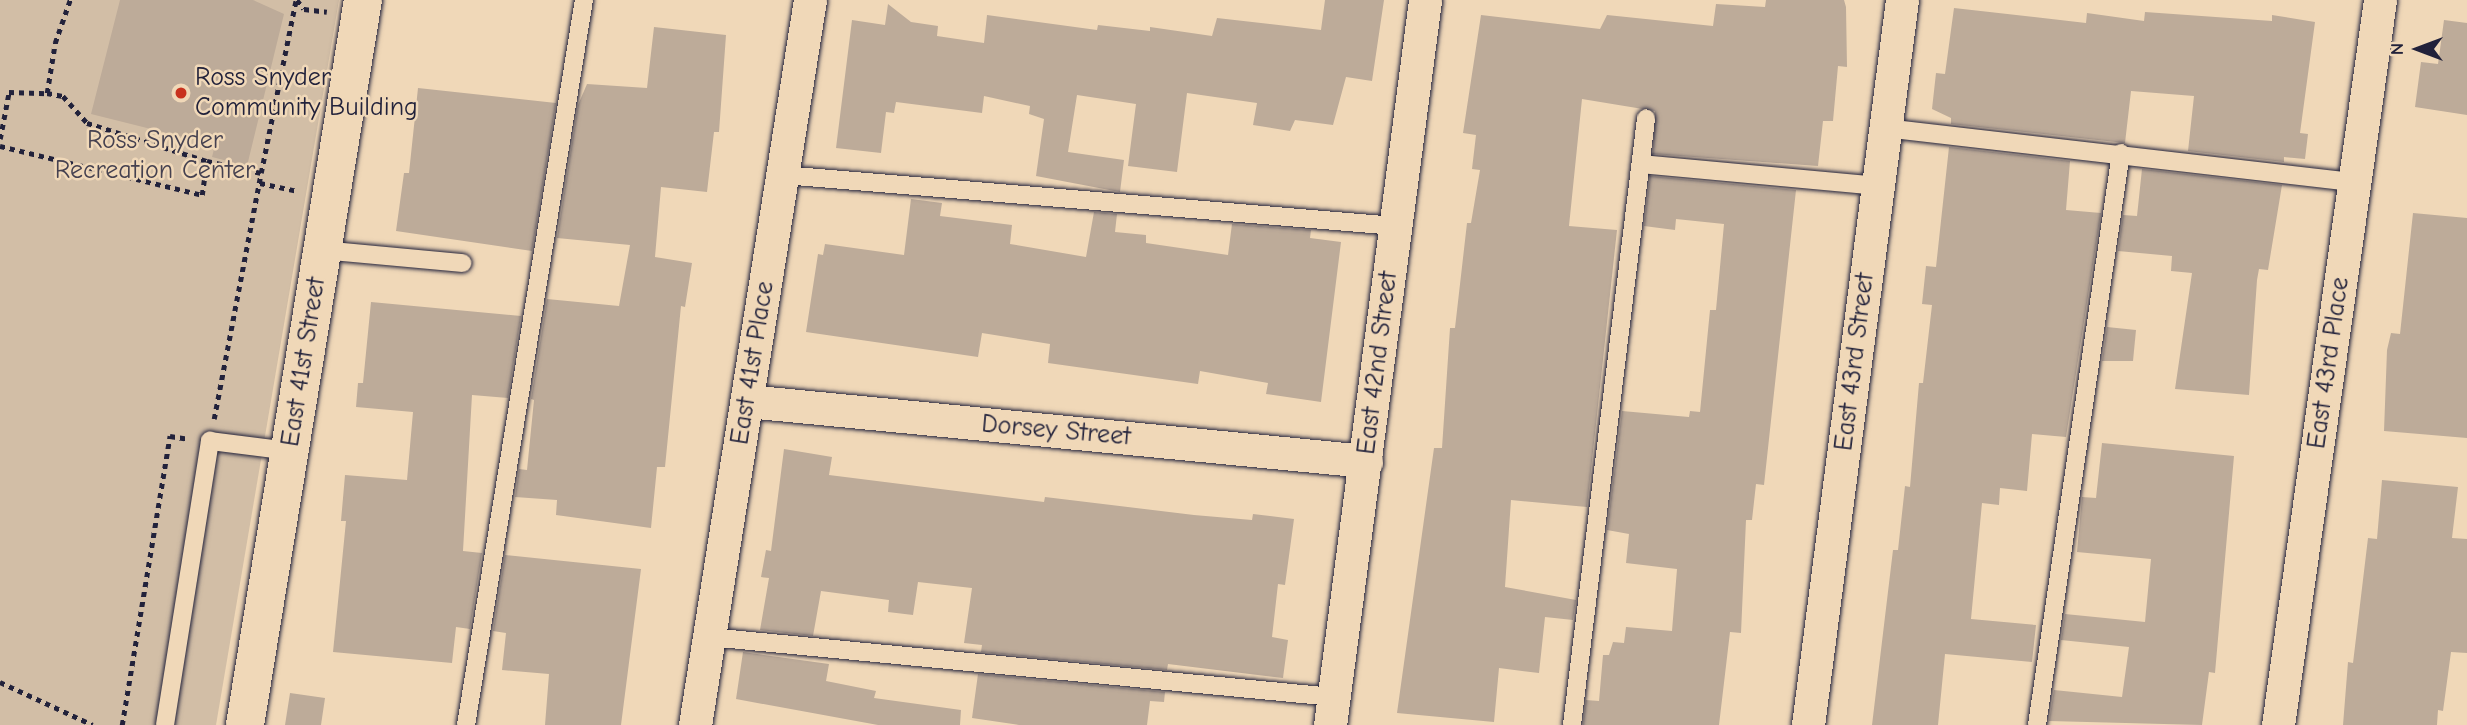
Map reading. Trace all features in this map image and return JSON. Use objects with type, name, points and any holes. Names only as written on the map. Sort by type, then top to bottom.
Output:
[{"type":"street","name":"East 41st Place","points":[[695,725],[810,0]]},
{"type":"street","name":"East 42nd Street","points":[[1332,711],[1424,0]]},
{"type":"street","name":"East 43rd Street","points":[[1808,725],[1902,0]]},
{"type":"street","name":"East 43rd Place","points":[[2278,725],[2380,0]]},
{"type":"street","name":"East 41st Street","points":[[245,725],[323,250],[346,6]]},
{"type":"street","name":"Dorsey Street","points":[[747,401],[1366,461]]},
{"type":"lane","points":[[466,725],[584,0]]},
{"type":"lane","points":[[1572,725],[1646,118]]},
{"type":"lane","points":[[1885,128],[2354,181]]},
{"type":"lane","points":[[2037,725],[2121,153]]},
{"type":"lane","points":[[1641,164],[1878,186]]},
{"type":"lane","points":[[783,175],[1396,226]]},
{"type":"lane","points":[[323,250],[462,264]]},
{"type":"lane","points":[[165,725],[210,441],[289,451]]},
{"type":"lane","points":[[709,637],[1332,711]]},
{"type":"path","points":[[47,93],[55,43],[70,0]]},
{"type":"path","points":[[297,0],[304,9],[346,6]]},
{"type":"path","points":[[122,725],[170,436],[210,441],[297,0]]},
{"type":"path","points":[[0,139],[9,92],[47,93],[63,96],[87,123],[208,161],[261,173]]},
{"type":"path","points":[[0,146],[202,195],[208,161]]},
{"type":"path","points":[[0,682],[93,725]]},
{"type":"green space","name":"Ross Snyder Recreation Center","points":[[0,0],[339,0],[216,725],[0,725]]},
{"type":"building","name":"Ross Snyder Community Building","points":[[120,0],[253,0],[284,14],[247,166],[212,157],[215,145],[91,114]]},
{"type":"building","points":[[1325,0],[1384,0],[1372,81],[1346,77],[1333,125],[1295,120],[1290,131],[1253,125],[1257,103],[1187,93],[1177,172],[1128,166],[1136,104],[1077,95],[1068,152],[1124,160],[1120,192],[1036,176],[1044,119],[1029,114],[1030,106],[984,96],[982,113],[896,102],[894,113],[886,112],[881,153],[836,148],[852,20],[885,25],[888,4],[911,22],[938,26],[937,36],[984,43],[987,15],[1097,30],[1098,25],[1150,31],[1150,27],[1212,36],[1217,18],[1321,30]]},
{"type":"building","points":[[1766,0],[1844,0],[1847,67],[1838,66],[1833,121],[1823,121],[1818,166],[1653,154],[1655,111],[1582,99],[1569,226],[1617,230],[1587,507],[1511,500],[1505,587],[1576,600],[1573,620],[1545,617],[1539,673],[1499,668],[1494,722],[1397,713],[1434,448],[1442,448],[1450,328],[1455,328],[1467,223],[1471,223],[1480,170],[1472,169],[1476,135],[1463,133],[1481,15],[1600,29],[1607,15],[1713,26],[1716,4],[1765,7]]},
{"type":"building","points":[[1954,8],[2086,23],[2087,13],[2144,21],[2145,12],[2272,21],[2272,15],[2315,22],[2300,133],[2308,134],[2305,159],[2284,157],[2284,162],[2188,151],[2194,96],[2131,91],[2125,143],[1951,124],[1951,118],[1932,109],[1936,73],[1945,74]]},
{"type":"building","points":[[2444,20],[2467,23],[2467,115],[2415,107],[2421,62],[2438,64]]},
{"type":"building","points":[[654,27],[726,35],[719,132],[714,132],[707,192],[661,187],[655,257],[692,263],[685,307],[681,306],[665,467],[657,467],[651,528],[556,515],[557,500],[515,497],[519,469],[527,470],[534,400],[531,399],[547,299],[619,306],[630,245],[557,238],[578,105],[587,84],[647,88]]},
{"type":"building","points":[[418,88],[556,103],[532,251],[396,231],[404,173],[409,173]]},
{"type":"building","points":[[1949,147],[2070,161],[2066,210],[2101,213],[2066,437],[2032,434],[2027,491],[2000,488],[1999,505],[1982,503],[1971,619],[2036,625],[2032,662],[1945,654],[1938,725],[1872,725],[1893,550],[1898,550],[1905,486],[1910,487],[1919,383],[1923,383],[1932,305],[1922,304],[1926,266],[1936,267]]},
{"type":"building","points":[[2142,169],[2282,185],[2268,270],[2259,269],[2257,280],[2249,395],[2175,389],[2192,273],[2171,271],[2172,256],[2118,251],[2123,215],[2137,216]]},
{"type":"building","points":[[1650,176],[1796,190],[1764,485],[1756,484],[1752,520],[1746,520],[1741,633],[1730,632],[1719,725],[1583,725],[1586,700],[1599,701],[1603,655],[1609,655],[1613,642],[1624,643],[1626,627],[1672,631],[1677,569],[1626,563],[1629,534],[1607,530],[1622,411],[1689,417],[1690,411],[1700,412],[1710,310],[1716,310],[1724,224],[1676,219],[1675,230],[1644,226]]},
{"type":"building","points":[[911,199],[942,203],[940,216],[1012,225],[1010,244],[1086,257],[1094,212],[1117,214],[1115,232],[1146,235],[1146,243],[1228,255],[1232,224],[1311,230],[1310,238],[1341,242],[1321,402],[1266,394],[1268,383],[1200,371],[1198,384],[1048,363],[1050,344],[982,333],[978,357],[806,332],[818,254],[823,255],[825,244],[904,255]]},
{"type":"building","points":[[2413,213],[2467,218],[2467,438],[2384,431],[2387,350],[2391,333],[2400,334]]},
{"type":"building","points":[[371,302],[521,316],[508,398],[472,395],[463,551],[482,553],[470,629],[456,627],[452,663],[333,652],[346,521],[341,521],[345,475],[407,480],[413,412],[356,407],[358,383],[363,383]]},
{"type":"building","points":[[2107,327],[2136,330],[2133,361],[2102,361]]},
{"type":"building","points":[[2102,443],[2234,456],[2215,673],[2209,672],[2202,725],[2049,721],[2054,690],[2122,697],[2129,647],[2061,640],[2065,614],[2145,622],[2151,559],[2077,552],[2082,497],[2096,498]]},
{"type":"building","points":[[784,449],[832,457],[829,475],[1044,502],[1045,497],[1194,515],[1252,520],[1253,514],[1294,519],[1285,585],[1278,584],[1272,637],[1288,640],[1283,678],[1168,664],[1167,670],[981,652],[982,645],[964,643],[972,588],[918,582],[913,615],[888,612],[889,600],[821,591],[813,636],[760,630],[769,578],[761,577],[766,550],[771,551]]},
{"type":"building","points":[[2382,480],[2458,487],[2452,538],[2467,539],[2467,653],[2451,652],[2443,711],[2438,710],[2437,725],[2343,725],[2348,662],[2353,663],[2368,538],[2377,539]]},
{"type":"building","points":[[505,555],[641,569],[621,725],[545,725],[549,674],[502,670],[506,633],[493,631]]},
{"type":"building","points":[[743,652],[829,664],[826,681],[876,691],[874,698],[961,710],[960,725],[878,725],[736,699]]},
{"type":"building","points":[[978,674],[1165,692],[1164,702],[1150,701],[1147,725],[1019,725],[972,718]]},
{"type":"building","points":[[290,693],[325,698],[321,725],[285,725]]},
{"type":"place","name":"Ross Snyder Community Building","points":[[181,93]]}]
